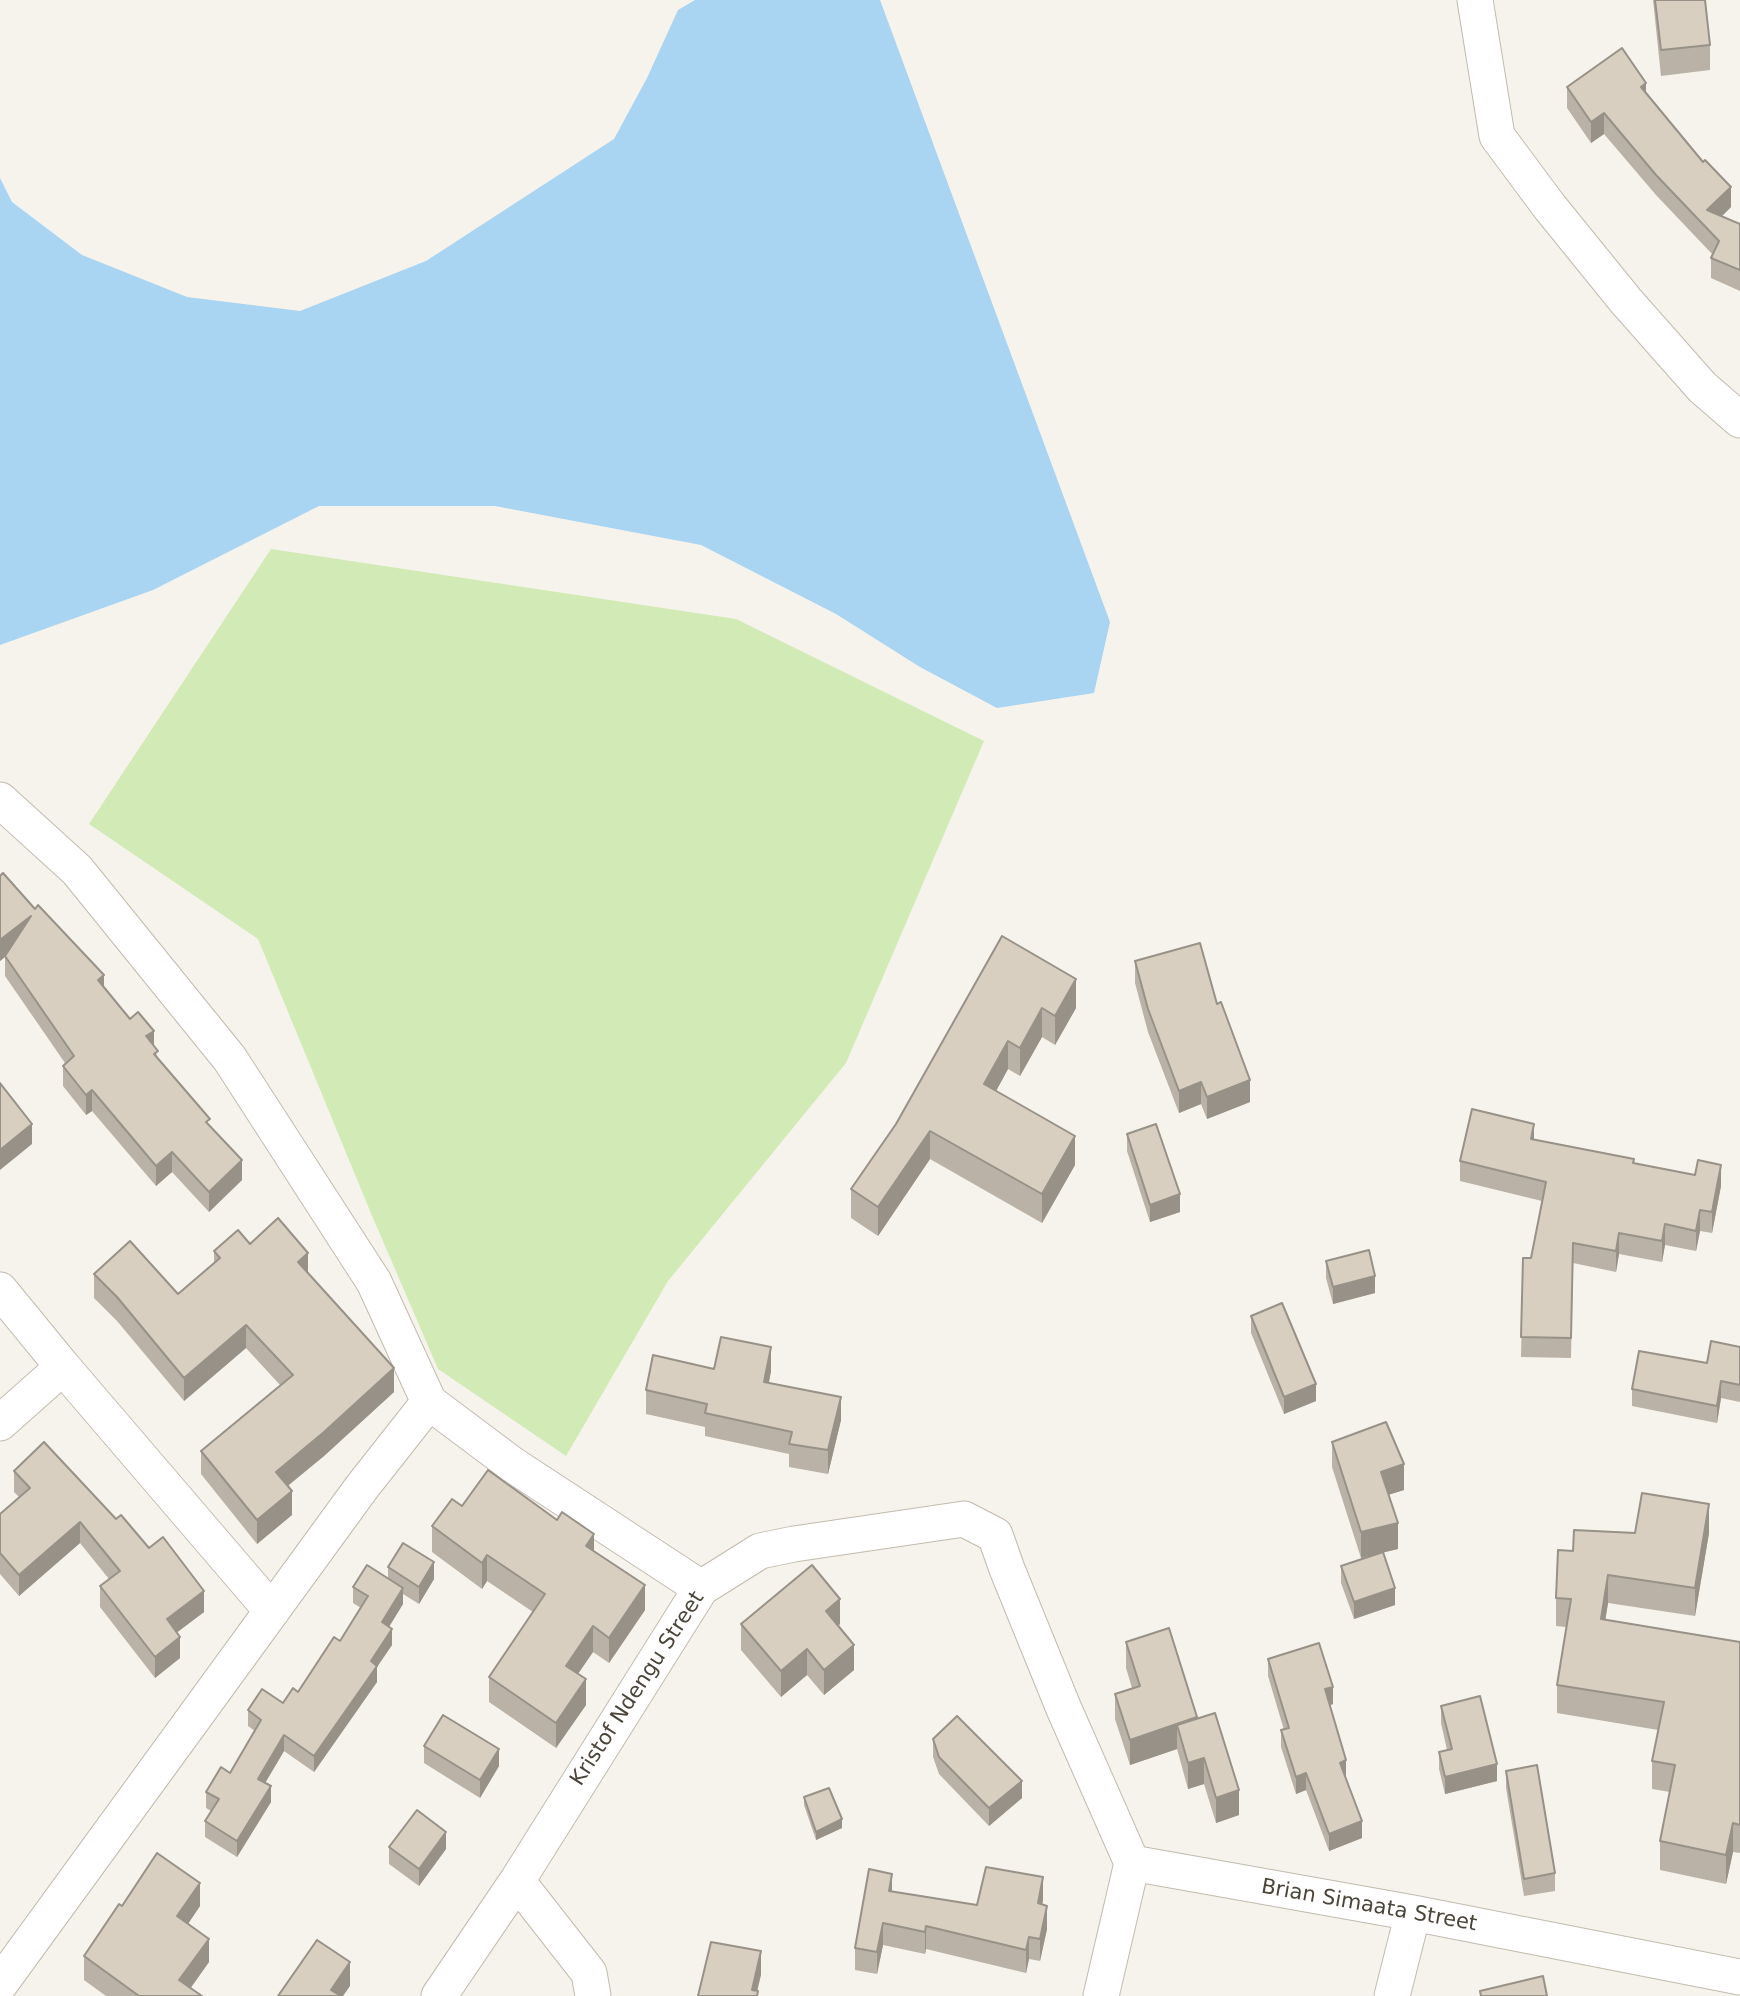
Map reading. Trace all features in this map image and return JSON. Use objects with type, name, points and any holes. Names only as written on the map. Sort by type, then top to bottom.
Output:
[{"type":"street","points":[[1475,0],[1497,136],[1549,206],[1626,301],[1702,387],[1740,420]]},
{"type":"street","points":[[0,800],[77,870],[229,1059],[374,1282],[429,1402],[513,1465],[701,1588]]},
{"type":"street","points":[[0,1290],[272,1611]]},
{"type":"street","points":[[0,1423],[64,1367]]},
{"type":"street","points":[[0,1984],[362,1487],[429,1402]]},
{"type":"street","name":"Kristof Ndengu Street","points":[[439,1996],[517,1881],[701,1588],[760,1551],[794,1544],[964,1519],[995,1535],[1064,1709],[1132,1863]]},
{"type":"street","points":[[1101,1996],[1132,1863]]},
{"type":"street","name":"Brian Simaata Street","points":[[1132,1863],[1413,1913],[1740,1978]]},
{"type":"street","points":[[517,1881],[589,1973],[593,1996]]},
{"type":"street","points":[[1392,1996],[1413,1913]]},
{"type":"green space","points":[[271,549],[736,619],[984,741],[846,1063],[668,1281],[566,1456],[438,1369],[258,939],[89,824]]},
{"type":"water","points":[[695,0],[880,0],[1110,622],[1094,693],[997,708],[920,667],[836,614],[701,545],[495,506],[319,506],[153,590],[0,645],[0,178],[12,202],[82,255],[187,297],[300,311],[426,261],[614,139],[647,78],[678,10]]},
{"type":"building","points":[[1655,0],[1705,0],[1710,45],[1661,50]]},
{"type":"building","points":[[1622,48],[1646,83],[1641,87],[1703,162],[1705,160],[1731,187],[1707,210],[1740,224],[1740,270],[1711,258],[1719,241],[1656,175],[1604,113],[1591,122],[1567,87]]},
{"type":"building","points":[[3,873],[35,909],[38,905],[104,975],[98,980],[130,1019],[138,1012],[154,1031],[146,1036],[158,1051],[154,1054],[210,1119],[206,1122],[242,1160],[209,1192],[172,1152],[156,1166],[92,1090],[86,1095],[63,1066],[74,1056],[5,956],[31,916],[0,940],[0,876]]},
{"type":"building","points":[[1002,936],[1076,979],[1055,1016],[1042,1008],[1020,1048],[1008,1041],[984,1084],[1075,1136],[1042,1194],[930,1131],[878,1207],[851,1189],[896,1124]]},
{"type":"building","points":[[1200,943],[1217,1004],[1221,1002],[1250,1080],[1207,1097],[1201,1082],[1179,1091],[1148,1009],[1135,961]]},
{"type":"building","points":[[0,1083],[32,1124],[0,1150]]},
{"type":"building","points":[[1472,1109],[1534,1124],[1531,1139],[1634,1159],[1633,1163],[1695,1175],[1698,1160],[1721,1165],[1712,1212],[1700,1210],[1696,1231],[1665,1224],[1662,1241],[1619,1233],[1616,1251],[1573,1243],[1571,1338],[1521,1337],[1523,1258],[1531,1258],[1546,1182],[1460,1161]]},
{"type":"building","points":[[1156,1124],[1180,1194],[1150,1205],[1127,1134]]},
{"type":"building","points":[[278,1218],[308,1253],[298,1262],[394,1368],[276,1472],[292,1491],[257,1520],[201,1451],[293,1375],[246,1325],[184,1378],[117,1297],[94,1274],[130,1241],[178,1294],[220,1258],[214,1251],[238,1230],[250,1244]]},
{"type":"building","points":[[1369,1250],[1375,1276],[1333,1287],[1326,1261]]},
{"type":"building","points":[[1282,1303],[1316,1384],[1284,1397],[1251,1316]]},
{"type":"building","points":[[721,1337],[771,1347],[764,1382],[841,1397],[828,1450],[789,1444],[792,1432],[705,1413],[707,1404],[646,1390],[653,1355],[714,1369]]},
{"type":"building","points":[[1711,1341],[1740,1347],[1740,1385],[1721,1381],[1717,1406],[1632,1389],[1639,1351],[1707,1363]]},
{"type":"building","points":[[1386,1422],[1404,1464],[1381,1472],[1398,1523],[1361,1532],[1332,1442]]},
{"type":"building","points":[[44,1442],[116,1519],[121,1515],[149,1548],[163,1537],[204,1591],[167,1619],[180,1637],[155,1657],[100,1586],[120,1571],[80,1522],[19,1575],[0,1553],[0,1514],[30,1488],[14,1471]]},
{"type":"building","points":[[488,1470],[557,1520],[562,1512],[594,1534],[586,1546],[645,1585],[609,1638],[593,1626],[566,1666],[586,1679],[556,1723],[489,1677],[545,1594],[487,1555],[482,1563],[432,1526],[452,1499],[462,1506]]},
{"type":"building","points":[[1642,1493],[1709,1504],[1695,1588],[1608,1575],[1601,1619],[1740,1642],[1740,1825],[1733,1823],[1726,1855],[1660,1841],[1675,1765],[1652,1761],[1664,1702],[1557,1685],[1571,1599],[1556,1598],[1558,1550],[1573,1551],[1574,1530],[1635,1533]]},
{"type":"building","points":[[403,1543],[434,1562],[419,1587],[388,1567]]},
{"type":"building","points":[[1383,1552],[1395,1588],[1354,1602],[1341,1566]]},
{"type":"building","points":[[367,1565],[403,1588],[382,1622],[392,1629],[371,1661],[377,1666],[314,1756],[284,1735],[258,1779],[271,1786],[237,1841],[205,1821],[219,1799],[206,1792],[221,1767],[230,1773],[261,1720],[248,1710],[262,1689],[283,1703],[293,1688],[298,1692],[334,1637],[340,1641],[368,1596],[353,1587]]},
{"type":"building","points":[[812,1565],[840,1599],[826,1611],[854,1645],[824,1670],[807,1649],[781,1671],[741,1624]]},
{"type":"building","points":[[1169,1628],[1197,1717],[1130,1740],[1115,1694],[1140,1686],[1126,1642]]},
{"type":"building","points":[[1319,1643],[1333,1687],[1325,1689],[1346,1760],[1340,1763],[1362,1821],[1329,1834],[1306,1773],[1296,1777],[1281,1730],[1289,1728],[1268,1659]]},
{"type":"building","points":[[1480,1696],[1497,1764],[1445,1777],[1439,1752],[1452,1749],[1441,1706]]},
{"type":"building","points":[[1215,1713],[1239,1790],[1216,1798],[1204,1758],[1188,1763],[1177,1725]]},
{"type":"building","points":[[443,1715],[499,1749],[480,1780],[424,1746]]},
{"type":"building","points":[[957,1716],[1022,1781],[989,1808],[939,1757],[933,1739]]},
{"type":"building","points":[[1537,1765],[1555,1873],[1524,1879],[1506,1771]]},
{"type":"building","points":[[829,1788],[842,1819],[816,1832],[804,1797]]},
{"type":"building","points":[[417,1810],[446,1832],[419,1869],[389,1847]]},
{"type":"building","points":[[157,1853],[200,1883],[177,1916],[209,1939],[179,1980],[202,1996],[139,1996],[84,1956]]},
{"type":"building","points":[[986,1867],[1043,1877],[1038,1903],[1047,1906],[1040,1939],[1029,1937],[1026,1950],[926,1926],[925,1932],[883,1923],[877,1952],[855,1948],[869,1869],[892,1874],[889,1891],[977,1905]]},
{"type":"building","points":[[317,1940],[350,1962],[331,1990],[341,1996],[278,1996]]},
{"type":"building","points":[[711,1942],[761,1951],[752,1990],[758,1991],[757,1996],[698,1996]]},
{"type":"building","points":[[1543,1976],[1547,1996],[1481,1996],[1480,1991]]}]
